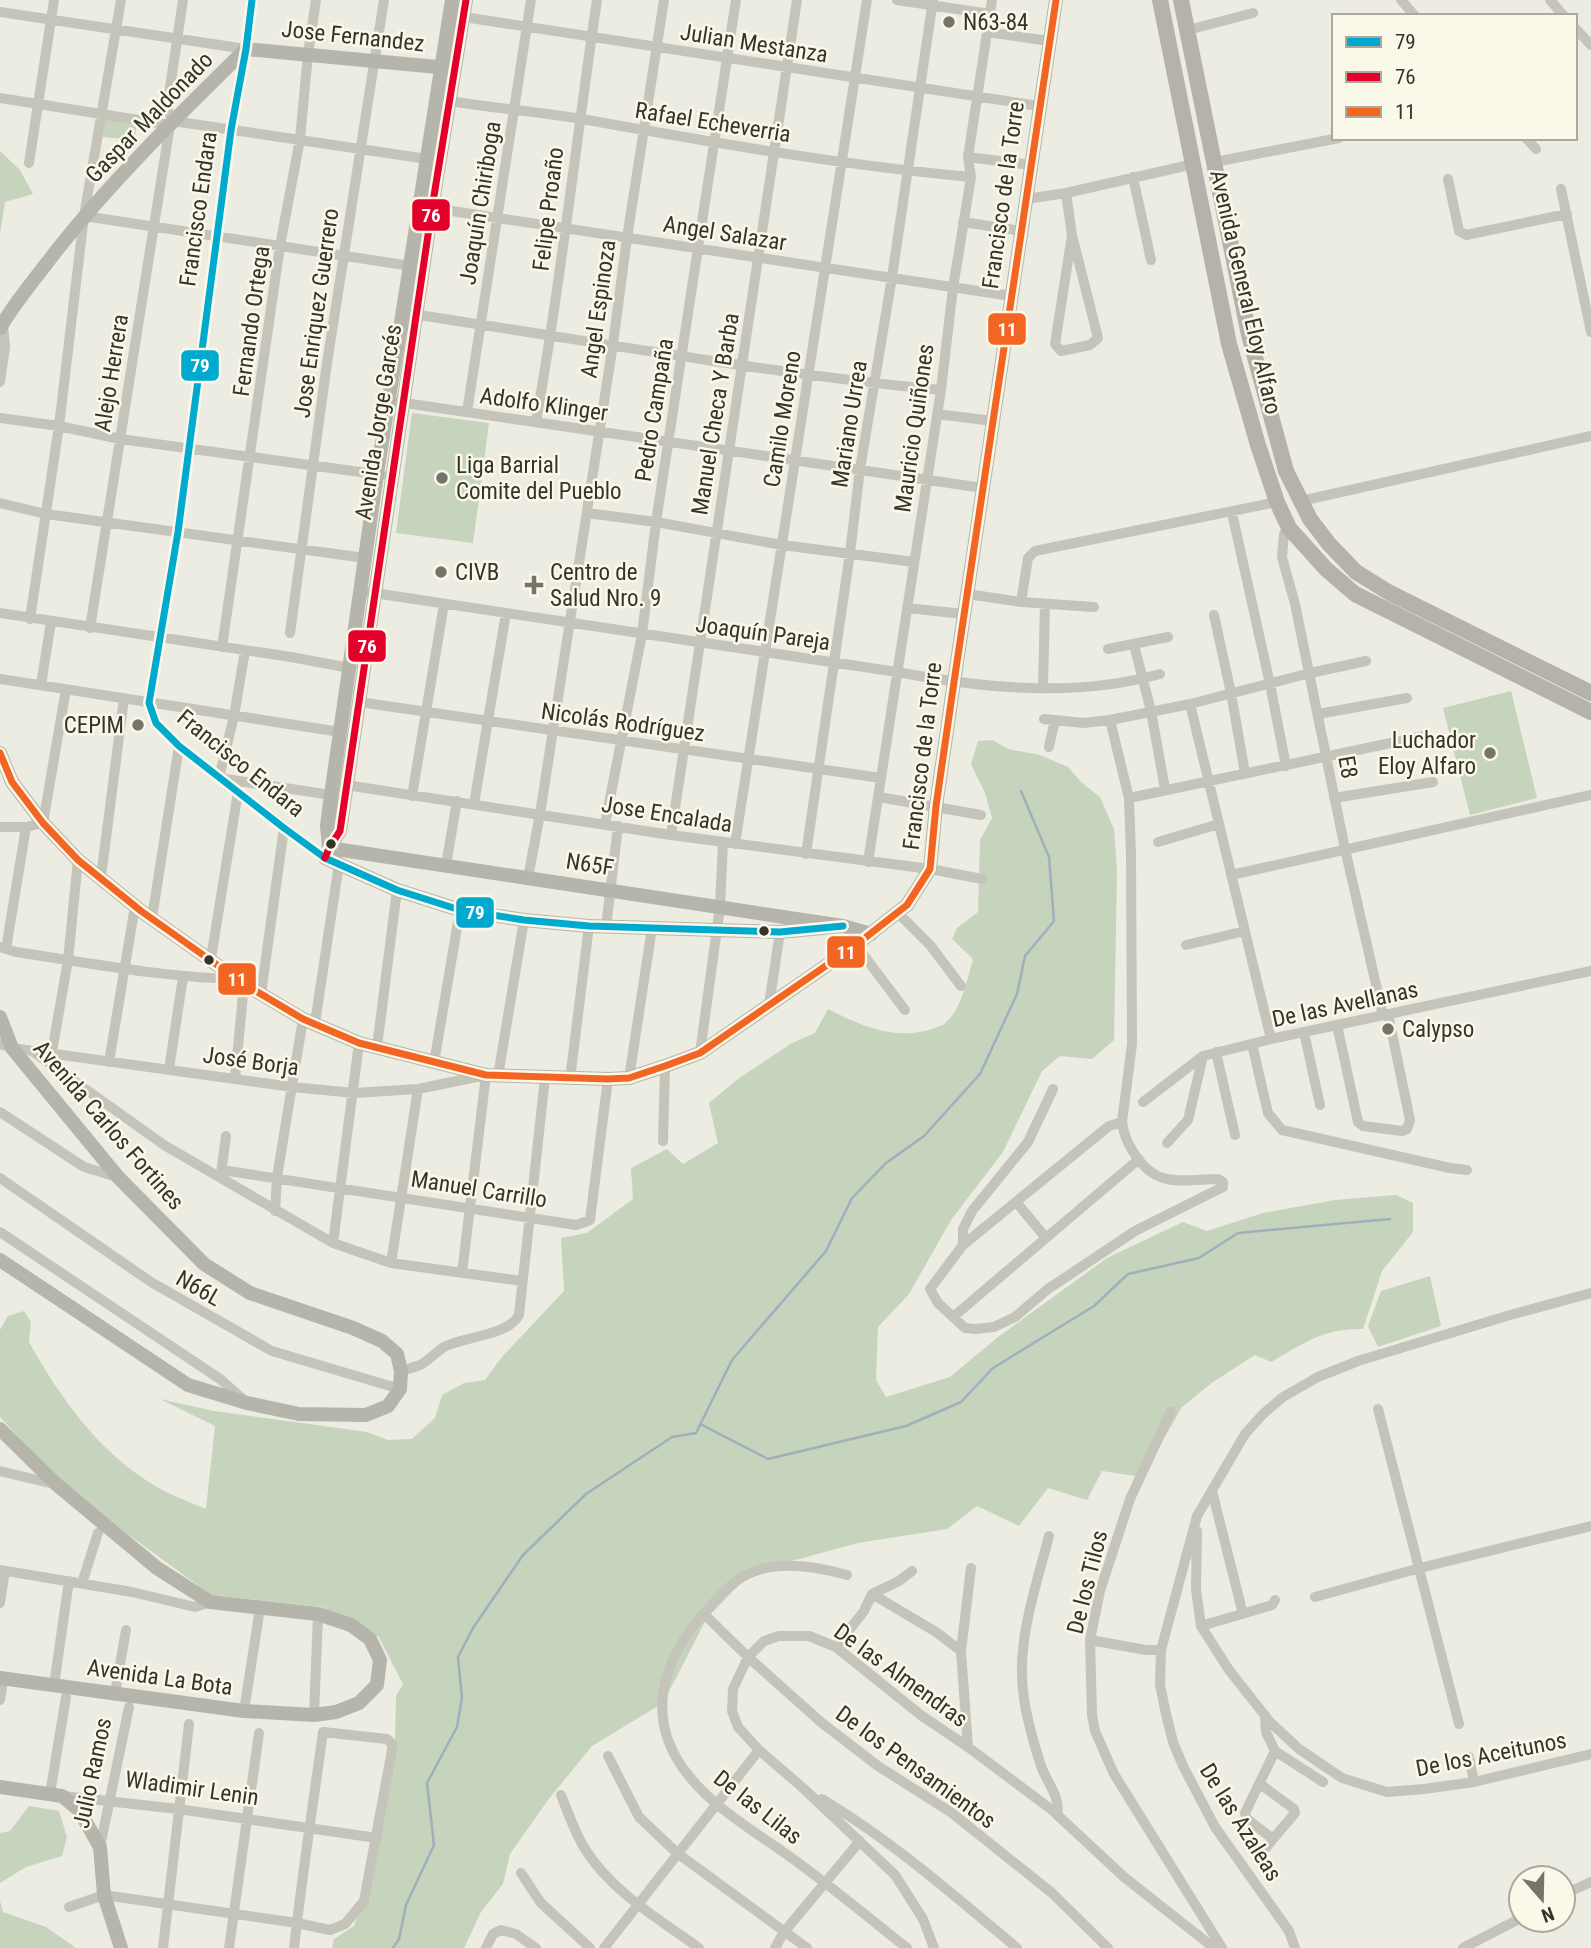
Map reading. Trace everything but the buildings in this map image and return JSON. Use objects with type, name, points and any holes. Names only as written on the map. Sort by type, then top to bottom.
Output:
[{"type":"main road","name":"Avenida General Eloy Alfaro","points":[[1160,0],[1229,344],[1276,502],[1289,528],[1326,569],[1355,594],[1591,712]]},
{"type":"main road","name":"Avenida General Eloy Alfaro","points":[[1181,0],[1249,335],[1286,471],[1310,519],[1356,572],[1390,593],[1591,693]]},
{"type":"street","points":[[29,163],[54,0]]},
{"type":"street","points":[[30,618],[59,426],[84,216],[121,0]]},
{"type":"street","name":"Alejo Herrera","points":[[90,628],[171,123],[167,107],[183,0]]},
{"type":"street","name":"Francisco Endara","points":[[252,0],[231,130],[178,532],[149,703],[156,723],[179,746],[284,828],[331,857],[397,890],[460,910],[524,920],[606,927],[779,932],[843,926]]},
{"type":"street","name":"Fernando Ortega","points":[[222,647],[280,246],[300,139],[316,0]]},
{"type":"street","name":"Jose Enriquez Guerrero","points":[[290,633],[359,149],[384,0]]},
{"type":"street","name":"Avenida Jorge Garcés","points":[[397,402],[418,315],[450,101],[452,0]]},
{"type":"street","name":"Avenida Jorge Garcés","points":[[331,857],[340,831],[359,702],[368,592],[397,402],[411,266],[428,159],[466,0]]},
{"type":"street","name":"Joaquín Chiriboga","points":[[467,412],[531,0]]},
{"type":"street","name":"Felipe Proaño","points":[[536,422],[551,335],[597,0]]},
{"type":"street","name":"Angel Espinoza","points":[[540,814],[664,0]]},
{"type":"street","name":"Pedro Campaña","points":[[605,824],[642,634],[656,522],[736,0]]},
{"type":"street","name":"Manuel Checa Y Barba","points":[[671,835],[797,0]]},
{"type":"street","name":"Camilo Moreno","points":[[735,844],[867,0]]},
{"type":"street","points":[[897,0],[932,3],[990,14]]},
{"type":"street","name":"Mauricio Quiñones","points":[[868,862],[941,390],[953,288],[971,177],[968,157],[992,0]]},
{"type":"street","name":"Francisco de la Torre","points":[[1,760],[12,782],[43,822],[78,860],[135,906],[261,995],[309,1021],[359,1043],[434,1063],[492,1075],[570,1079],[629,1078],[700,1053],[856,945],[898,913],[914,896],[930,869],[936,806],[1056,0]]},
{"type":"street","points":[[1401,0],[1413,14]]},
{"type":"street","points":[[1550,0],[1562,14]]},
{"type":"street","name":"Mariano Urrea","points":[[806,854],[860,469],[892,277],[932,3]]},
{"type":"street","points":[[0,12],[246,49]]},
{"type":"street","points":[[1188,30],[1253,13]]},
{"type":"street","name":"Julian Mestanza","points":[[464,17],[1039,106]]},
{"type":"street","points":[[1577,30],[1591,45]]},
{"type":"street","points":[[987,32],[1049,41]]},
{"type":"street","name":"Jose Fernandez","points":[[246,49],[449,69]]},
{"type":"street","name":"Gaspar Maldonado","points":[[84,216],[171,123],[246,49]]},
{"type":"street","points":[[0,98],[428,159]]},
{"type":"street","name":"Rafael Echeverria","points":[[450,101],[842,162],[971,177]]},
{"type":"street","points":[[1215,163],[1332,139]]},
{"type":"street","points":[[1528,140],[1536,149]]},
{"type":"street","points":[[968,157],[1031,165]]},
{"type":"street","points":[[1026,199],[1066,193],[1194,164]]},
{"type":"street","points":[[1133,177],[1152,260]]},
{"type":"street","points":[[1448,179],[1459,231],[1466,235],[1567,214]]},
{"type":"street","points":[[1561,189],[1591,332]]},
{"type":"street","points":[[1066,193],[1072,235],[1098,334],[1097,341],[1090,345],[1064,351],[1058,350],[1055,344],[1072,235]]},
{"type":"street","name":"Angel Salazar","points":[[432,208],[1011,296]]},
{"type":"street","points":[[84,216],[411,266]]},
{"type":"street","points":[[0,382],[5,347],[1,326],[84,216]]},
{"type":"street","points":[[963,222],[1021,231]]},
{"type":"street","points":[[418,315],[874,384],[941,390]]},
{"type":"street","name":"Adolfo Klinger","points":[[397,402],[983,488]]},
{"type":"street","points":[[937,414],[993,421]]},
{"type":"street","points":[[0,418],[59,426],[120,439],[385,475]]},
{"type":"street","points":[[1301,502],[1591,436]]},
{"type":"street","name":"Avenida Jorge Garcés","points":[[331,857],[327,826],[331,795],[350,668],[368,592],[366,558],[385,475]]},
{"type":"street","points":[[1021,602],[1028,558],[1035,551],[1276,502]]},
{"type":"street","points":[[0,503],[46,513],[366,558]]},
{"type":"street","points":[[587,513],[656,522],[782,545],[914,562]]},
{"type":"street","points":[[1232,513],[1286,766]]},
{"type":"street","name":"E8","points":[[1289,528],[1284,534],[1282,558],[1310,673],[1345,849],[1410,1120],[1407,1129],[1387,1130],[1363,1126],[1358,1122],[1337,1025]]},
{"type":"street","name":"Joaquín Pareja","points":[[368,592],[954,682],[1043,688],[1089,687],[1160,674]]},
{"type":"street","points":[[967,593],[1021,602],[1094,607]]},
{"type":"street","points":[[412,796],[444,604]]},
{"type":"street","points":[[1043,688],[1045,604]]},
{"type":"street","points":[[907,608],[964,614]]},
{"type":"street","points":[[0,613],[350,668]]},
{"type":"street","points":[[474,804],[506,613]]},
{"type":"street","points":[[1214,615],[1245,773]]},
{"type":"street","points":[[41,685],[51,622]]},
{"type":"street","points":[[1108,649],[1168,637]]},
{"type":"street","points":[[1134,645],[1151,710],[1165,789]]},
{"type":"street","points":[[245,651],[234,716],[219,778],[331,795]]},
{"type":"street","points":[[1044,719],[1084,723],[1110,720],[1190,704],[1366,661]]},
{"type":"street","points":[[0,678],[340,732]]},
{"type":"street","points":[[0,827],[26,827],[43,822],[66,689]]},
{"type":"street","points":[[101,877],[124,698]]},
{"type":"street","points":[[1318,714],[1407,698]]},
{"type":"street","name":"Nicolás Rodríguez","points":[[359,702],[881,778]]},
{"type":"street","points":[[1190,704],[1271,1039]]},
{"type":"street","points":[[1049,747],[1055,720]]},
{"type":"street","points":[[1110,720],[1129,798],[1132,1044],[1122,1122],[1124,1136],[1139,1159],[1164,1178],[1219,1179],[1224,1185],[1222,1189],[1135,1231],[1048,1289],[1009,1320],[994,1327],[965,1328],[938,1303],[930,1289],[963,1245],[1109,1126],[1122,1122]]},
{"type":"street","points":[[1129,798],[1424,736]]},
{"type":"street","points":[[152,918],[179,746]]},
{"type":"street","points":[[1334,798],[1433,782]]},
{"type":"street","name":"Jose Encalada","points":[[346,785],[671,835],[930,869],[982,879]]},
{"type":"street","points":[[211,958],[239,792]]},
{"type":"street","points":[[1231,875],[1591,795]]},
{"type":"street","points":[[879,797],[981,815]]},
{"type":"street","points":[[446,866],[457,802]]},
{"type":"street","points":[[528,878],[540,814]]},
{"type":"street","points":[[1158,842],[1219,824]]},
{"type":"street","points":[[606,927],[618,826]]},
{"type":"street","points":[[26,827],[3,948],[123,969],[241,981],[235,1079]]},
{"type":"street","points":[[261,995],[284,828]]},
{"type":"street","points":[[700,1053],[720,907],[723,842]]},
{"type":"street","points":[[275,1210],[277,1177],[292,1087],[309,1021],[331,857]]},
{"type":"street","name":"N65F","points":[[331,857],[446,866],[843,926]]},
{"type":"street","points":[[52,1052],[68,960],[78,860]]},
{"type":"street","points":[[377,1047],[397,890]]},
{"type":"street","points":[[109,1062],[135,906]]},
{"type":"street","points":[[434,1063],[460,910]]},
{"type":"street","points":[[898,913],[929,945],[961,986]]},
{"type":"street","points":[[462,1273],[469,1208],[492,1075],[524,920]]},
{"type":"street","points":[[570,1079],[589,926]]},
{"type":"street","points":[[843,926],[871,934]]},
{"type":"street","points":[[629,1078],[652,928]]},
{"type":"street","points":[[1186,945],[1245,931]]},
{"type":"street","points":[[769,1005],[779,932]]},
{"type":"street","points":[[856,945],[905,1010]]},
{"type":"street","name":"De las Avellanas","points":[[1203,1056],[1591,971]]},
{"type":"street","points":[[169,1069],[183,977]]},
{"type":"street","name":"Avenida Carlos Fortines","points":[[0,1017],[6,1046],[118,1177],[204,1264],[250,1293],[353,1328],[382,1341],[397,1354],[401,1371]]},
{"type":"street","points":[[1304,1032],[1320,1105]]},
{"type":"street","points":[[333,1243],[359,1043]]},
{"type":"street","points":[[1252,1044],[1268,1113],[1282,1130],[1437,1166],[1468,1170]]},
{"type":"street","name":"José Borja","points":[[6,1046],[292,1087],[354,1093],[418,1089],[492,1075]]},
{"type":"street","name":"Manuel Carrillo","points":[[32,1050],[164,1145],[221,1174],[277,1177],[576,1225],[590,1220],[608,1079]]},
{"type":"street","points":[[1216,1052],[1236,1135]]},
{"type":"street","points":[[1143,1102],[1203,1056]]},
{"type":"street","points":[[1167,1143],[1188,1121],[1203,1056]]},
{"type":"street","points":[[663,1142],[665,1066]]},
{"type":"street","points":[[0,1260],[188,1385],[247,1403],[299,1414],[366,1415],[388,1406],[400,1389],[401,1371],[421,1365],[445,1347],[504,1329],[519,1315],[545,1078]]},
{"type":"street","points":[[391,1264],[418,1089]]},
{"type":"street","points":[[963,1245],[963,1229],[972,1211],[1028,1142],[1053,1089]]},
{"type":"street","points":[[0,1112],[84,1167],[118,1177]]},
{"type":"street","points":[[226,1136],[221,1174],[275,1210],[333,1243],[391,1264],[523,1281]]},
{"type":"street","points":[[953,1317],[1139,1159]]},
{"type":"street","name":"N66L","points":[[0,1178],[151,1282],[272,1352],[400,1389]]},
{"type":"street","points":[[1017,1203],[1046,1238]]},
{"type":"street","points":[[0,1232],[220,1379],[247,1403]]},
{"type":"street","points":[[1197,1517],[1245,1434],[1283,1397],[1318,1377],[1358,1361],[1591,1293]]},
{"type":"street","points":[[1378,1409],[1459,1724]]},
{"type":"street","name":"De los Tilos","points":[[1171,1411],[1129,1499],[1100,1591],[1090,1640],[1092,1715],[1095,1731],[1114,1774],[1222,1948]]},
{"type":"street","points":[[0,1429],[56,1484],[157,1568],[210,1602]]},
{"type":"street","points":[[0,1471],[25,1479],[56,1484]]},
{"type":"street","points":[[1212,1492],[1243,1614]]},
{"type":"street","name":"De las Azaleas","points":[[1197,1517],[1161,1650],[1160,1685],[1173,1742],[1182,1766],[1215,1826],[1289,1931],[1295,1948]]},
{"type":"street","name":"De los Aceitunos","points":[[1197,1517],[1196,1589],[1200,1626],[1229,1670],[1265,1715],[1299,1749],[1342,1778],[1387,1792],[1474,1782],[1591,1754]]},
{"type":"street","points":[[1315,1597],[1591,1526]]},
{"type":"street","points":[[82,1583],[98,1532]]},
{"type":"street","points":[[1049,1536],[1027,1617],[1022,1674],[1023,1697],[1042,1768],[1058,1800],[1057,1815]]},
{"type":"street","name":"De las Lilas","points":[[847,1574],[803,1566],[777,1567],[740,1578],[704,1614],[678,1649],[663,1688],[661,1712],[667,1742],[690,1778],[718,1804],[826,1883],[907,1948]]},
{"type":"street","points":[[968,1747],[961,1651],[971,1568]]},
{"type":"street","points":[[0,1603],[2,1570],[82,1583],[195,1607],[210,1602],[318,1614],[351,1625],[370,1639],[380,1660],[377,1685],[359,1703],[336,1712],[314,1715],[318,1614]]},
{"type":"street","points":[[836,1647],[864,1611],[872,1594],[899,1581],[912,1571]]},
{"type":"street","points":[[54,1685],[68,1581]]},
{"type":"street","points":[[872,1594],[936,1632],[961,1651]]},
{"type":"street","points":[[1200,1626],[1272,1605],[1275,1600]]},
{"type":"street","points":[[244,1711],[260,1608]]},
{"type":"street","name":"De los Pensamientos","points":[[704,1614],[822,1723],[878,1766],[952,1813],[1052,1893],[1108,1948]]},
{"type":"street","name":"Julio Ramos","points":[[115,1693],[126,1630]]},
{"type":"street","name":"De las Almendras","points":[[934,1948],[923,1919],[905,1888],[881,1860],[759,1750],[738,1727],[732,1711],[733,1689],[748,1657],[764,1641],[779,1636],[809,1636],[836,1647],[922,1716],[968,1747],[1057,1815],[1125,1877],[1214,1948]]},
{"type":"street","points":[[1090,1640],[1161,1650]]},
{"type":"street","points":[[0,1700],[1,1683]]},
{"type":"street","name":"Avenida La Bota","points":[[1,1683],[54,1685],[244,1711],[314,1715]]},
{"type":"street","points":[[56,1795],[66,1697]]},
{"type":"street","name":"Julio Ramos","points":[[121,1948],[104,1895],[100,1847],[129,1707]]},
{"type":"street","points":[[1265,1715],[1266,1732],[1275,1751],[1323,1782]]},
{"type":"street","points":[[163,1948],[189,1724]]},
{"type":"street","points":[[69,1906],[104,1895],[297,1923],[330,1930],[345,1924],[364,1901],[392,1750],[392,1744],[387,1739],[323,1732],[297,1923],[294,1948]]},
{"type":"street","points":[[229,1948],[259,1733]]},
{"type":"street","points":[[604,1948],[759,1750]]},
{"type":"street","points":[[1273,1839],[1247,1819],[1245,1813],[1275,1751]]},
{"type":"street","points":[[608,1756],[639,1817],[677,1853],[807,1948]]},
{"type":"street","points":[[1469,1757],[1474,1782]]},
{"type":"street","points":[[1259,1856],[1295,1813],[1294,1809],[1260,1784]]},
{"type":"street","name":"Wladimir Lenin","points":[[0,1787],[246,1818],[377,1838]]},
{"type":"street","points":[[803,1788],[843,1811],[928,1874],[1017,1948]]},
{"type":"street","name":"Julio Ramos","points":[[56,1795],[79,1810],[100,1847]]},
{"type":"street","points":[[561,1795],[584,1848],[605,1876],[638,1905],[699,1948]]},
{"type":"street","points":[[775,1948],[785,1932],[860,1841]]},
{"type":"street","points":[[521,1873],[541,1903],[590,1948]]},
{"type":"street","points":[[1463,1948],[1507,1925]]},
{"type":"street","points":[[486,1948],[494,1934],[501,1930],[516,1934],[536,1948]]},
{"type":"green space","points":[[105,116],[137,120],[135,140],[103,137]]},
{"type":"green space","points":[[0,151],[20,170],[33,194],[5,202],[0,234]]},
{"type":"green space","name":"Liga Barrial Comite del Pueblo","points":[[412,413],[489,423],[473,543],[396,533]]},
{"type":"green space","name":"Luchador Eloy Alfaro","points":[[1511,691],[1537,798],[1470,815],[1443,708]]},
{"type":"green space","points":[[993,740],[1008,749],[1040,755],[1068,767],[1100,797],[1114,829],[1117,871],[1114,1040],[1092,1059],[1060,1056],[1042,1071],[1003,1152],[951,1220],[909,1294],[878,1327],[876,1380],[886,1397],[950,1377],[998,1337],[1107,1258],[1183,1222],[1207,1231],[1263,1213],[1335,1200],[1396,1195],[1413,1203],[1413,1232],[1382,1271],[1363,1329],[1325,1334],[1271,1362],[1255,1355],[1213,1382],[1182,1407],[1142,1477],[1102,1471],[1087,1500],[1048,1488],[1019,1526],[977,1506],[947,1529],[858,1543],[751,1572],[707,1618],[663,1703],[592,1746],[548,1800],[510,1854],[503,1884],[481,1912],[464,1948],[332,1948],[334,1939],[354,1926],[364,1897],[395,1744],[396,1696],[403,1684],[379,1637],[322,1607],[211,1595],[125,1532],[53,1474],[0,1417],[0,1330],[8,1316],[24,1311],[31,1322],[29,1342],[54,1384],[83,1423],[136,1474],[175,1496],[206,1509],[215,1426],[160,1399],[214,1411],[367,1432],[388,1440],[412,1439],[435,1418],[442,1395],[464,1383],[485,1380],[501,1358],[564,1291],[561,1238],[587,1233],[633,1199],[631,1168],[667,1149],[683,1164],[718,1143],[709,1103],[738,1079],[792,1043],[815,1033],[828,1009],[853,1021],[894,1033],[921,1032],[942,1025],[951,1017],[963,994],[973,959],[952,939],[957,928],[978,912],[980,840],[992,818],[985,793],[971,764],[978,741]]},
{"type":"green space","points":[[1430,1276],[1441,1326],[1378,1347],[1368,1326],[1381,1291]]},
{"type":"green space","points":[[29,1806],[59,1811],[67,1837],[62,1856],[26,1867],[0,1883],[0,1833],[10,1831]]},
{"type":"green space","points":[[0,1901],[3,1912],[46,1927],[76,1948],[0,1948]]},
{"type":"waterway","points":[[393,1948],[399,1939],[406,1905],[434,1845],[427,1783],[457,1727],[462,1698],[458,1657],[473,1628],[523,1555],[586,1494],[672,1437],[696,1433],[732,1360],[826,1251],[852,1198],[886,1163],[924,1136],[980,1074],[1017,994],[1025,956],[1054,921],[1049,857],[1021,791]]},
{"type":"waterway","points":[[700,1424],[768,1459],[906,1426],[961,1402],[993,1368],[1094,1306],[1128,1274],[1199,1258],[1238,1233],[1390,1219]]},
{"type":"transit line","name":"79","points":[[252,0],[231,130],[178,532],[149,703],[156,723],[179,746],[325,858],[397,890],[460,910],[589,926],[780,932],[843,926]]},
{"type":"transit line","name":"76","points":[[325,858],[340,831],[432,208],[466,0]]},
{"type":"transit line","name":"11","points":[[0,753],[12,782],[43,823],[78,860],[141,911],[244,984],[303,1019],[359,1043],[486,1075],[629,1078],[665,1066],[700,1053],[856,945],[907,905],[930,869],[936,806],[1056,0]]},
{"type":"place","name":"N63-84","points":[[949,22]]},
{"type":"place","name":"Liga Barrial Comite del Pueblo","points":[[442,478]]},
{"type":"place","name":"CIVB","points":[[441,572]]},
{"type":"place","name":"Centro de Salud Nro. 9","points":[[534,585]]},
{"type":"place","name":"CEPIM","points":[[138,725]]},
{"type":"place","name":"Luchador Eloy Alfaro","points":[[1490,753]]},
{"type":"place","name":"Calypso","points":[[1388,1029]]}]
